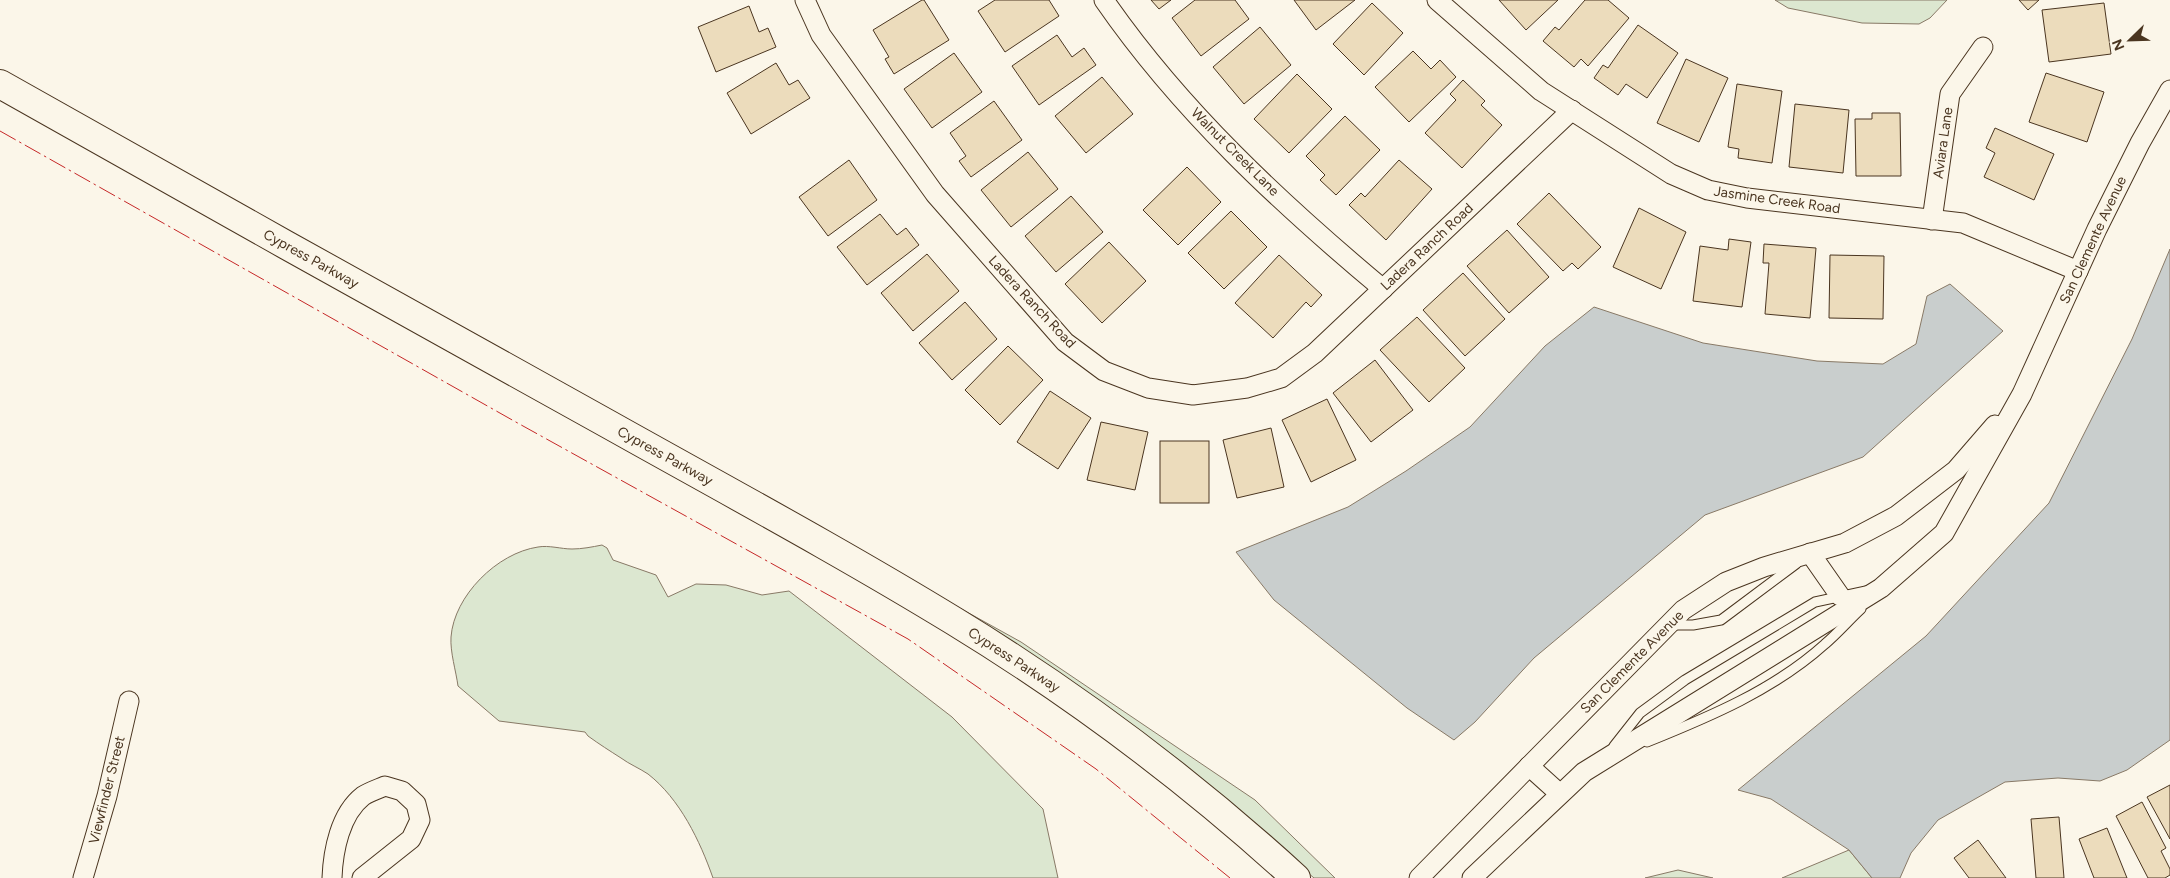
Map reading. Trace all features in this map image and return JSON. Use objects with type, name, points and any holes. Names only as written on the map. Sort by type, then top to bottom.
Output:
[{"type":"main road","name":"Cypress Parkway","points":[[0,84],[694,472],[958,623],[1061,691],[1120,734],[1236,826],[1296,878]]},
{"type":"street","name":"Ladera Ranch Road","points":[[805,0],[822,35],[935,194],[1065,342],[1104,370],[1148,388],[1193,395],[1255,385],[1281,378],[1315,353],[1572,110]]},
{"type":"street","name":"Walnut Creek Lane","points":[[1104,0],[1124,29],[1211,132],[1320,236],[1383,289]]},
{"type":"street","name":"Jasmine Creek Road","points":[[1437,0],[1541,90],[1671,174],[1708,190],[1747,198],[1963,223],[2078,271]]},
{"type":"street","name":"Aviara Lane","points":[[1932,220],[1950,94],[1983,47]]},
{"type":"street","name":"San Clemente Avenue","points":[[1472,878],[1584,772],[1882,588],[1944,533],[2022,394],[2078,271],[2140,143],[2170,90]]},
{"type":"street","name":"San Clemente Avenue","points":[[1419,878],[1683,610],[1726,582],[1764,567],[1845,543],[1896,516],[1956,470],[2022,394]]},
{"type":"street","points":[[1810,553],[1840,596]]},
{"type":"street","name":"Viewfinder Street","points":[[83,878],[106,796],[129,701]]},
{"type":"street","points":[[1529,766],[1560,794]]},
{"type":"street","points":[[332,878],[333,856],[346,816],[363,796],[385,786],[402,791],[416,804],[420,820],[412,839],[362,878]]},
{"type":"lane","points":[[1668,625],[1693,625],[1721,620],[1810,553]]},
{"type":"lane","points":[[1605,758],[1640,713],[1685,680],[1815,602],[1882,588]]},
{"type":"green space","points":[[1775,0],[1947,0],[1930,18],[1919,24],[1862,23],[1788,8]]},
{"type":"green space","points":[[602,545],[607,548],[613,560],[656,575],[668,597],[696,584],[726,585],[762,595],[789,591],[952,717],[1043,809],[1058,878],[713,878],[688,821],[670,796],[648,774],[600,745],[585,732],[499,721],[458,686],[451,643],[454,622],[460,606],[480,579],[493,567],[523,551],[538,547],[576,549]]},
{"type":"green space","points":[[853,549],[1021,642],[1255,800],[1335,878],[1314,878],[1300,866]]},
{"type":"green space","points":[[1849,850],[1872,878],[1782,878]]},
{"type":"green space","points":[[1678,870],[1713,878],[1645,878]]},
{"type":"shaded area","points":[[2170,249],[2170,740],[2127,770],[2100,781],[2058,778],[2005,782],[1938,820],[1911,853],[1900,878],[1872,878],[1849,850],[1771,799],[1738,790],[1926,636],[2049,503],[2132,339]]},
{"type":"shaded area","points":[[1950,284],[2003,331],[1863,457],[1705,515],[1534,658],[1475,722],[1454,740],[1407,708],[1274,600],[1236,552],[1348,507],[1406,471],[1470,427],[1545,346],[1594,307],[1703,343],[1817,361],[1883,364],[1916,344],[1927,296]]},
{"type":"building","points":[[924,0],[949,40],[894,74],[885,59],[889,57],[873,30]]},
{"type":"building","points":[[995,0],[1049,0],[1059,16],[1005,52],[978,11]]},
{"type":"building","points":[[1151,0],[1171,0],[1159,9]]},
{"type":"building","points":[[1195,0],[1235,0],[1249,19],[1201,56],[1172,18]]},
{"type":"building","points":[[1294,0],[1355,0],[1316,30]]},
{"type":"building","points":[[1499,0],[1558,0],[1526,30]]},
{"type":"building","points":[[1585,0],[1608,0],[1629,18],[1588,66],[1581,59],[1574,67],[1543,41],[1555,27],[1559,30]]},
{"type":"building","points":[[2019,0],[2039,0],[2028,10]]},
{"type":"building","points":[[1372,3],[1403,33],[1364,75],[1333,44]]},
{"type":"building","points":[[2104,3],[2111,54],[2049,62],[2042,10]]},
{"type":"building","points":[[749,6],[759,32],[768,28],[776,47],[716,72],[698,27]]},
{"type":"building","points":[[1638,25],[1678,53],[1647,98],[1626,84],[1618,95],[1594,78],[1603,65],[1608,68]]},
{"type":"building","points":[[1260,27],[1291,65],[1244,104],[1213,67]]},
{"type":"building","points":[[1057,35],[1072,57],[1084,48],[1096,65],[1039,105],[1012,66]]},
{"type":"building","points":[[1413,51],[1431,69],[1440,60],[1456,77],[1409,122],[1375,87]]},
{"type":"building","points":[[954,53],[982,92],[932,128],[904,89]]},
{"type":"building","points":[[1686,59],[1728,78],[1699,142],[1657,123]]},
{"type":"building","points":[[776,63],[789,85],[798,80],[810,98],[751,134],[727,93]]},
{"type":"building","points":[[2046,73],[2104,92],[2087,142],[2029,122]]},
{"type":"building","points":[[1297,74],[1332,109],[1289,153],[1254,119]]},
{"type":"building","points":[[1102,77],[1133,114],[1086,153],[1055,116]]},
{"type":"building","points":[[1463,80],[1485,101],[1481,105],[1502,125],[1462,168],[1425,133],[1456,100],[1450,94]]},
{"type":"building","points":[[1737,84],[1782,91],[1772,163],[1738,158],[1739,149],[1728,147]]},
{"type":"building","points":[[994,101],[1022,140],[971,177],[959,161],[966,156],[950,133]]},
{"type":"building","points":[[1795,104],[1849,110],[1843,173],[1789,167]]},
{"type":"building","points":[[1872,113],[1900,113],[1901,176],[1856,176],[1855,119],[1872,119]]},
{"type":"building","points":[[1345,116],[1380,150],[1336,195],[1320,180],[1325,175],[1306,156]]},
{"type":"building","points":[[1995,128],[2054,154],[2034,200],[1984,177],[1995,153],[1986,148]]},
{"type":"building","points":[[1028,152],[1058,189],[1011,227],[981,190]]},
{"type":"building","points":[[849,160],[877,200],[828,236],[799,197]]},
{"type":"building","points":[[1399,160],[1432,189],[1386,240],[1349,205],[1361,193],[1365,197]]},
{"type":"building","points":[[1187,167],[1221,202],[1178,245],[1143,210]]},
{"type":"building","points":[[1549,193],[1601,247],[1578,269],[1572,263],[1563,271],[1517,224]]},
{"type":"building","points":[[1071,196],[1103,232],[1056,272],[1025,236]]},
{"type":"building","points":[[1639,208],[1686,232],[1661,289],[1613,267]]},
{"type":"building","points":[[1231,211],[1267,247],[1224,289],[1188,253]]},
{"type":"building","points":[[880,214],[897,235],[906,228],[919,245],[867,285],[837,247]]},
{"type":"building","points":[[1507,230],[1549,277],[1509,313],[1467,266]]},
{"type":"building","points":[[1729,239],[1751,242],[1742,307],[1693,301],[1700,246],[1728,250]]},
{"type":"building","points":[[1109,242],[1146,281],[1102,323],[1065,284]]},
{"type":"building","points":[[1764,244],[1816,248],[1810,318],[1765,314],[1769,263],[1763,263]]},
{"type":"building","points":[[927,254],[959,291],[913,331],[881,293]]},
{"type":"building","points":[[1279,255],[1322,295],[1311,307],[1306,302],[1273,338],[1235,303]]},
{"type":"building","points":[[1830,255],[1884,256],[1883,319],[1829,318]]},
{"type":"building","points":[[1463,273],[1505,319],[1465,356],[1423,310]]},
{"type":"building","points":[[965,302],[997,339],[952,380],[919,343]]},
{"type":"building","points":[[1417,317],[1465,368],[1429,402],[1380,350]]},
{"type":"building","points":[[1008,346],[1043,380],[1000,425],[965,390]]},
{"type":"building","points":[[1375,360],[1413,410],[1371,442],[1333,393]]},
{"type":"building","points":[[1050,391],[1091,418],[1058,469],[1017,442]]},
{"type":"building","points":[[1327,399],[1356,460],[1311,482],[1282,420]]},
{"type":"building","points":[[1101,422],[1148,432],[1135,490],[1087,480]]},
{"type":"building","points":[[1271,428],[1284,487],[1237,498],[1223,440]]},
{"type":"building","points":[[1160,441],[1209,441],[1209,503],[1160,503]]},
{"type":"building","points":[[2170,785],[2170,839],[2147,797]]},
{"type":"building","points":[[2142,802],[2166,848],[2161,851],[2170,869],[2170,875],[2165,878],[2148,878],[2116,816]]},
{"type":"building","points":[[2059,817],[2064,878],[2036,878],[2031,819]]},
{"type":"building","points":[[2107,828],[2127,878],[2094,878],[2079,839]]},
{"type":"building","points":[[1978,840],[2006,878],[1969,878],[1954,858]]},
{"type":"power","points":[[0,131],[514,421],[908,639],[1096,769],[1230,878]]}]
